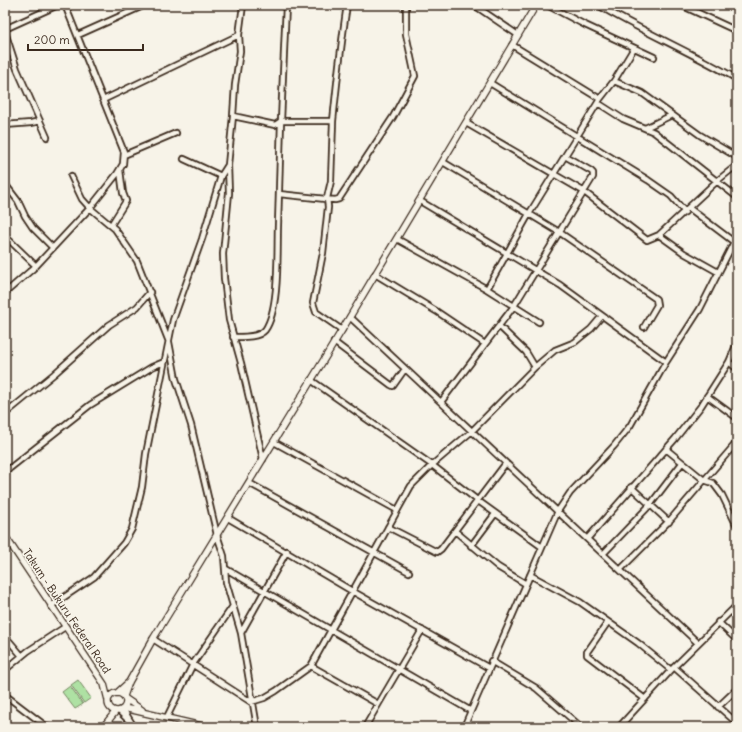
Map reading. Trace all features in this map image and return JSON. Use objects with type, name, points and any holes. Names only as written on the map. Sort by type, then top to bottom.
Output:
[{"type":"main road","points":[[104,725],[121,710],[129,682],[152,639],[228,518],[376,274],[536,5]]},
{"type":"main road","name":"Takum - Bukuru Federal Road","points":[[5,536],[104,684],[109,703]]},
{"type":"main road","points":[[104,725],[109,703],[116,693],[129,682]]},
{"type":"main road","points":[[104,684],[144,711]]},
{"type":"main road","points":[[109,703],[121,710],[144,711],[206,727]]},
{"type":"street","points":[[47,137],[17,69],[5,31],[58,5]]},
{"type":"street","points":[[65,5],[124,155],[120,170],[123,193],[126,201],[111,225]]},
{"type":"street","points":[[78,35],[145,5]]},
{"type":"street","points":[[243,5],[239,35],[240,51],[235,85],[228,165],[229,193],[223,254],[229,320],[241,363],[263,460]]},
{"type":"street","points":[[233,337],[255,335],[265,330],[274,307],[277,276],[286,5]]},
{"type":"street","points":[[342,330],[316,312],[313,303],[323,252],[328,207],[326,198],[331,181],[333,121],[340,64],[340,48],[348,5]]},
{"type":"street","points":[[279,194],[335,200],[339,199],[343,194],[393,117],[415,76],[406,34],[406,5]]},
{"type":"street","points":[[474,5],[518,35]]},
{"type":"street","points":[[547,5],[585,25],[654,57]]},
{"type":"street","points":[[598,5],[651,35],[707,61],[737,78]]},
{"type":"street","points":[[681,5],[737,32]]},
{"type":"street","points":[[103,100],[239,35]]},
{"type":"street","points":[[512,46],[599,101],[624,119],[654,132],[737,197]]},
{"type":"street","points":[[486,289],[529,214],[599,101],[614,81],[634,48]]},
{"type":"street","points":[[614,81],[642,93],[700,135],[737,157]]},
{"type":"street","points":[[490,82],[648,180],[671,196],[687,210],[734,242]]},
{"type":"street","points":[[645,128],[672,115]]},
{"type":"street","points":[[233,116],[275,125],[281,121],[333,121]]},
{"type":"street","points":[[5,125],[31,124],[40,121]]},
{"type":"street","points":[[466,123],[583,191],[645,239],[650,240],[659,235],[717,181],[737,165]]},
{"type":"street","points":[[124,155],[176,133]]},
{"type":"street","points":[[441,402],[514,306],[537,270],[583,191],[593,177],[593,173],[565,156]]},
{"type":"street","points":[[184,159],[221,176]]},
{"type":"street","points":[[443,162],[559,232],[656,299],[657,304],[644,327]]},
{"type":"street","points":[[51,606],[94,577],[128,538],[142,487],[146,454],[173,320],[202,239],[221,176],[228,165]]},
{"type":"street","points":[[5,293],[36,266],[53,248],[90,208],[120,170]]},
{"type":"street","points":[[71,176],[77,190],[90,208],[115,229],[137,261],[169,342],[176,379],[191,425],[217,535],[224,556],[226,582],[240,633],[251,702],[257,727]]},
{"type":"street","points":[[5,184],[18,201],[29,222],[53,248]]},
{"type":"street","points":[[420,201],[537,270],[666,362]]},
{"type":"street","points":[[659,235],[684,253],[718,272]]},
{"type":"street","points":[[5,236],[36,266]]},
{"type":"street","points":[[464,727],[491,661],[558,511],[570,493],[614,446],[630,426],[666,362],[700,309],[737,237]]},
{"type":"street","points":[[397,239],[486,289],[539,322]]},
{"type":"street","points":[[376,274],[436,311],[485,344]]},
{"type":"street","points":[[5,414],[70,360],[109,324],[136,307],[150,292]]},
{"type":"street","points":[[350,316],[698,642]]},
{"type":"street","points":[[251,702],[264,698],[276,691],[311,666],[330,629],[375,553],[411,486],[432,465],[472,431],[535,367],[555,350],[575,342],[591,329],[602,316]]},
{"type":"street","points":[[499,326],[522,347],[535,367]]},
{"type":"street","points":[[334,342],[393,386],[406,369]]},
{"type":"street","points":[[587,539],[631,487],[666,449],[707,396],[729,362],[737,343]]},
{"type":"street","points":[[5,472],[90,405],[152,367],[164,362]]},
{"type":"street","points":[[729,362],[737,369]]},
{"type":"street","points":[[311,380],[432,465],[495,514],[542,547]]},
{"type":"street","points":[[707,396],[737,418]]},
{"type":"street","points":[[274,442],[397,510]]},
{"type":"street","points":[[620,570],[669,522],[737,442]]},
{"type":"street","points":[[666,449],[704,480],[713,483],[722,495],[737,526]]},
{"type":"street","points":[[388,527],[437,552],[441,550],[506,463]]},
{"type":"street","points":[[603,554],[650,505],[682,463]]},
{"type":"street","points":[[249,483],[409,572]]},
{"type":"street","points":[[631,487],[669,522]]},
{"type":"street","points":[[471,546],[495,514]]},
{"type":"street","points":[[228,518],[287,551],[352,591],[489,668]]},
{"type":"street","points":[[455,531],[471,546],[498,567],[526,584]]},
{"type":"street","points":[[240,633],[287,551]]},
{"type":"street","points":[[226,569],[471,711]]},
{"type":"street","points":[[530,575],[580,602],[673,668],[737,723]]},
{"type":"street","points":[[167,717],[193,664],[233,606]]},
{"type":"street","points":[[619,727],[698,642],[737,606]]},
{"type":"street","points":[[608,622],[587,652],[588,655],[645,699]]},
{"type":"street","points":[[718,622],[737,640]]},
{"type":"street","points":[[5,670],[22,656],[65,627]]},
{"type":"street","points":[[364,727],[422,630]]},
{"type":"street","points":[[5,636],[22,656]]},
{"type":"street","points":[[152,639],[251,702]]},
{"type":"street","points":[[491,661],[536,688],[581,727]]},
{"type":"street","points":[[311,666],[378,704]]},
{"type":"street","points":[[718,707],[737,689]]},
{"type":"street","points":[[5,695],[47,727]]},
{"type":"street","points":[[121,710],[133,725]]},
{"type":"green space","points":[[78,680],[91,698],[84,703],[71,685]]},
{"type":"green space","points":[[70,686],[83,704],[75,709],[62,692]]}]
